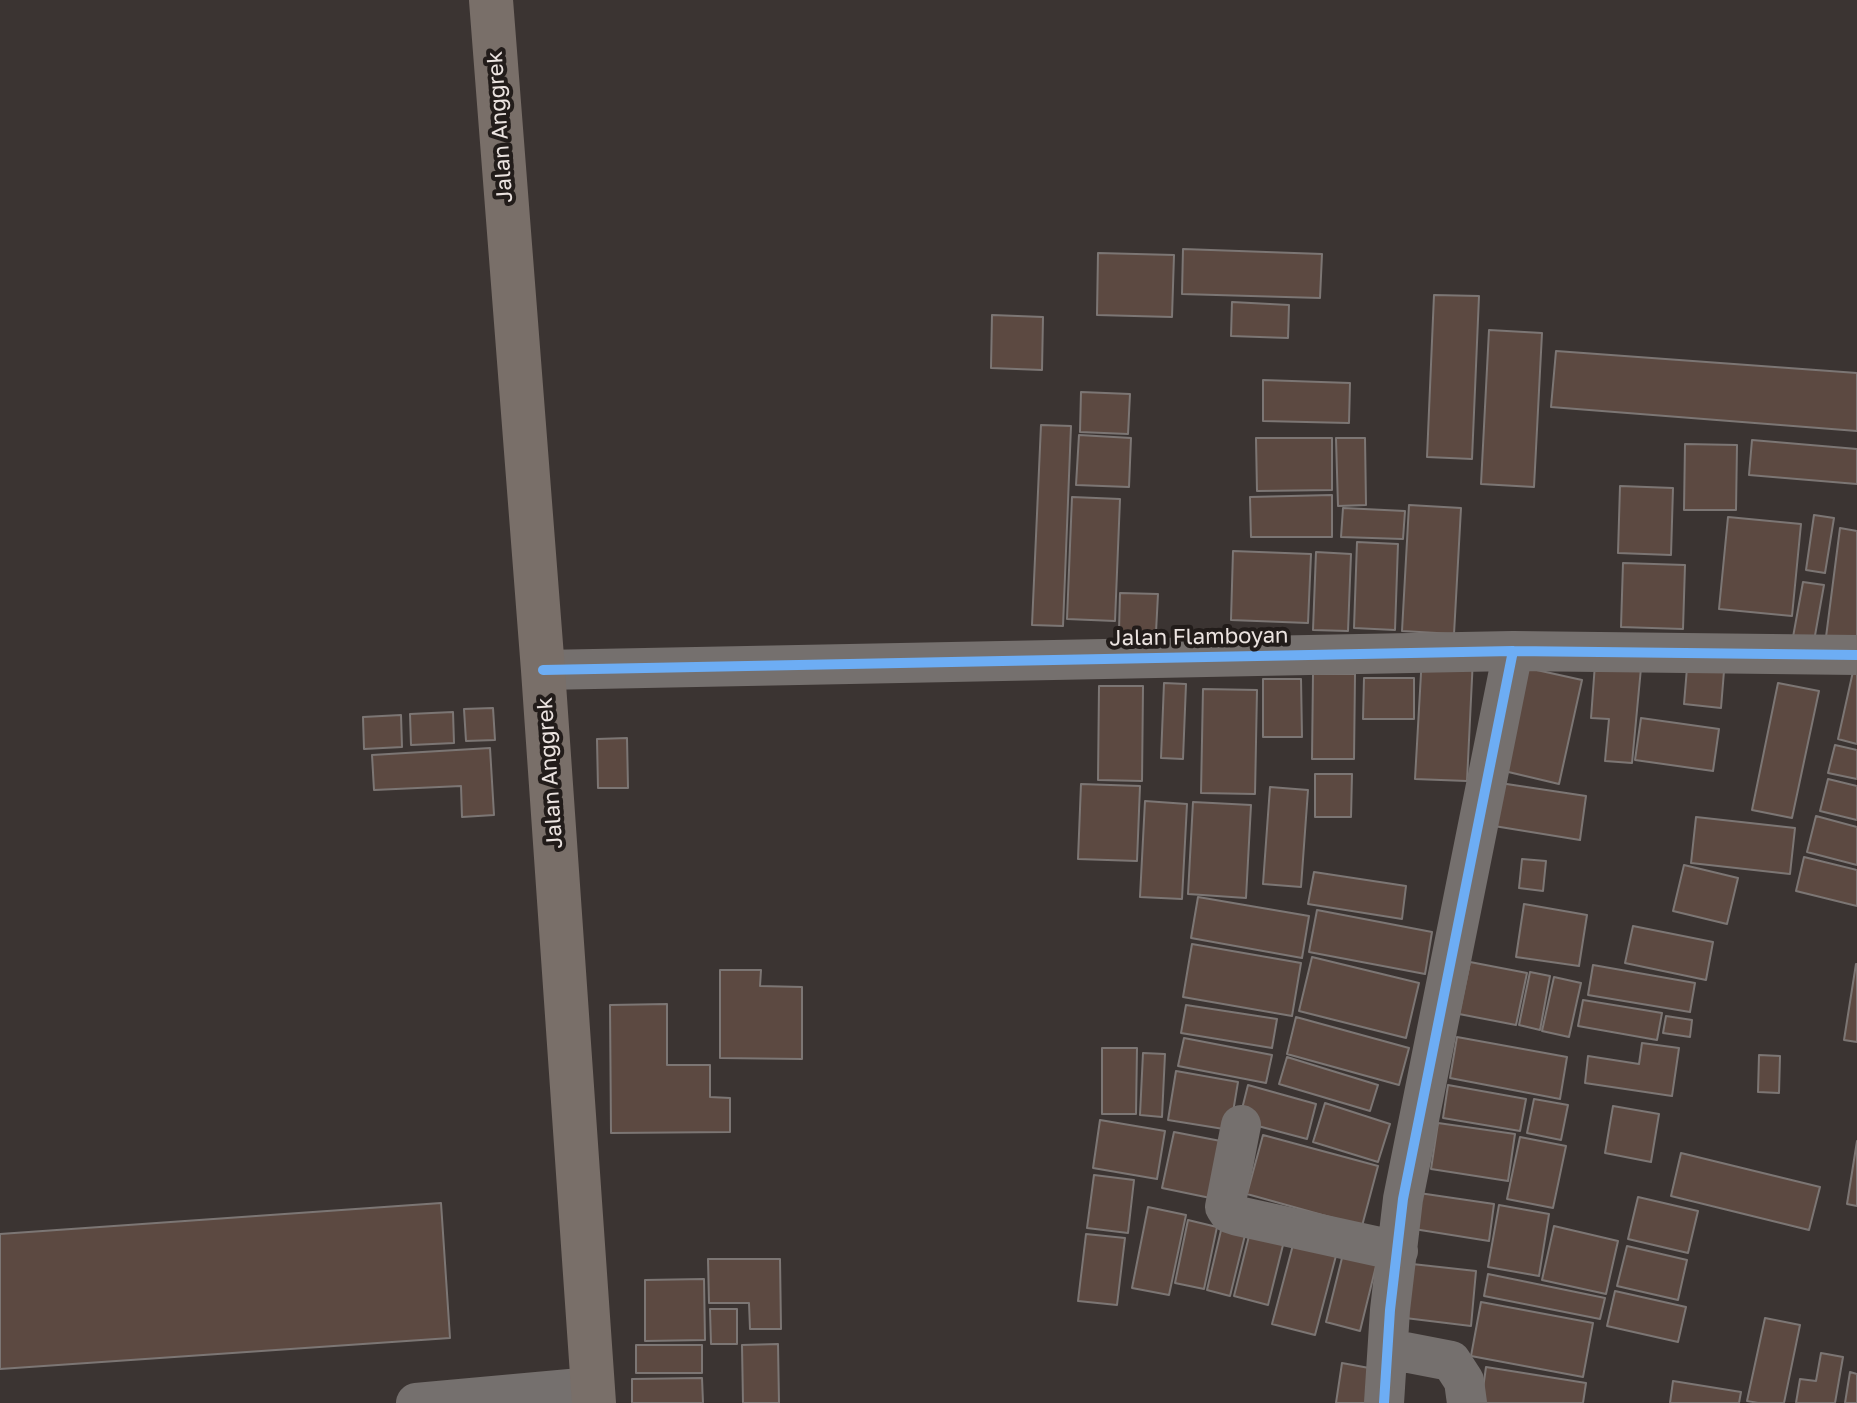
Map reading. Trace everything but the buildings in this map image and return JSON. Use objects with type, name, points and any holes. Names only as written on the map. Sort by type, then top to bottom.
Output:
[{"type":"highway","name":"Jalan Anggrek","points":[[491,0],[543,670],[593,1395]]},
{"type":"street","name":"Jalan Flamboyan","points":[[543,670],[1513,651],[1857,655]]},
{"type":"street","points":[[1384,1403],[1390,1310],[1403,1199],[1513,651]]},
{"type":"street","points":[[1241,1125],[1225,1207],[1229,1213],[1398,1251]]},
{"type":"street","points":[[1389,1349],[1451,1361],[1464,1381],[1467,1403]]},
{"type":"street","points":[[416,1403],[593,1395]]},
{"type":"cycle path","points":[[543,670],[1513,651],[1857,655]]},
{"type":"cycle path","points":[[1384,1403],[1390,1310],[1403,1199],[1513,651]]}]
